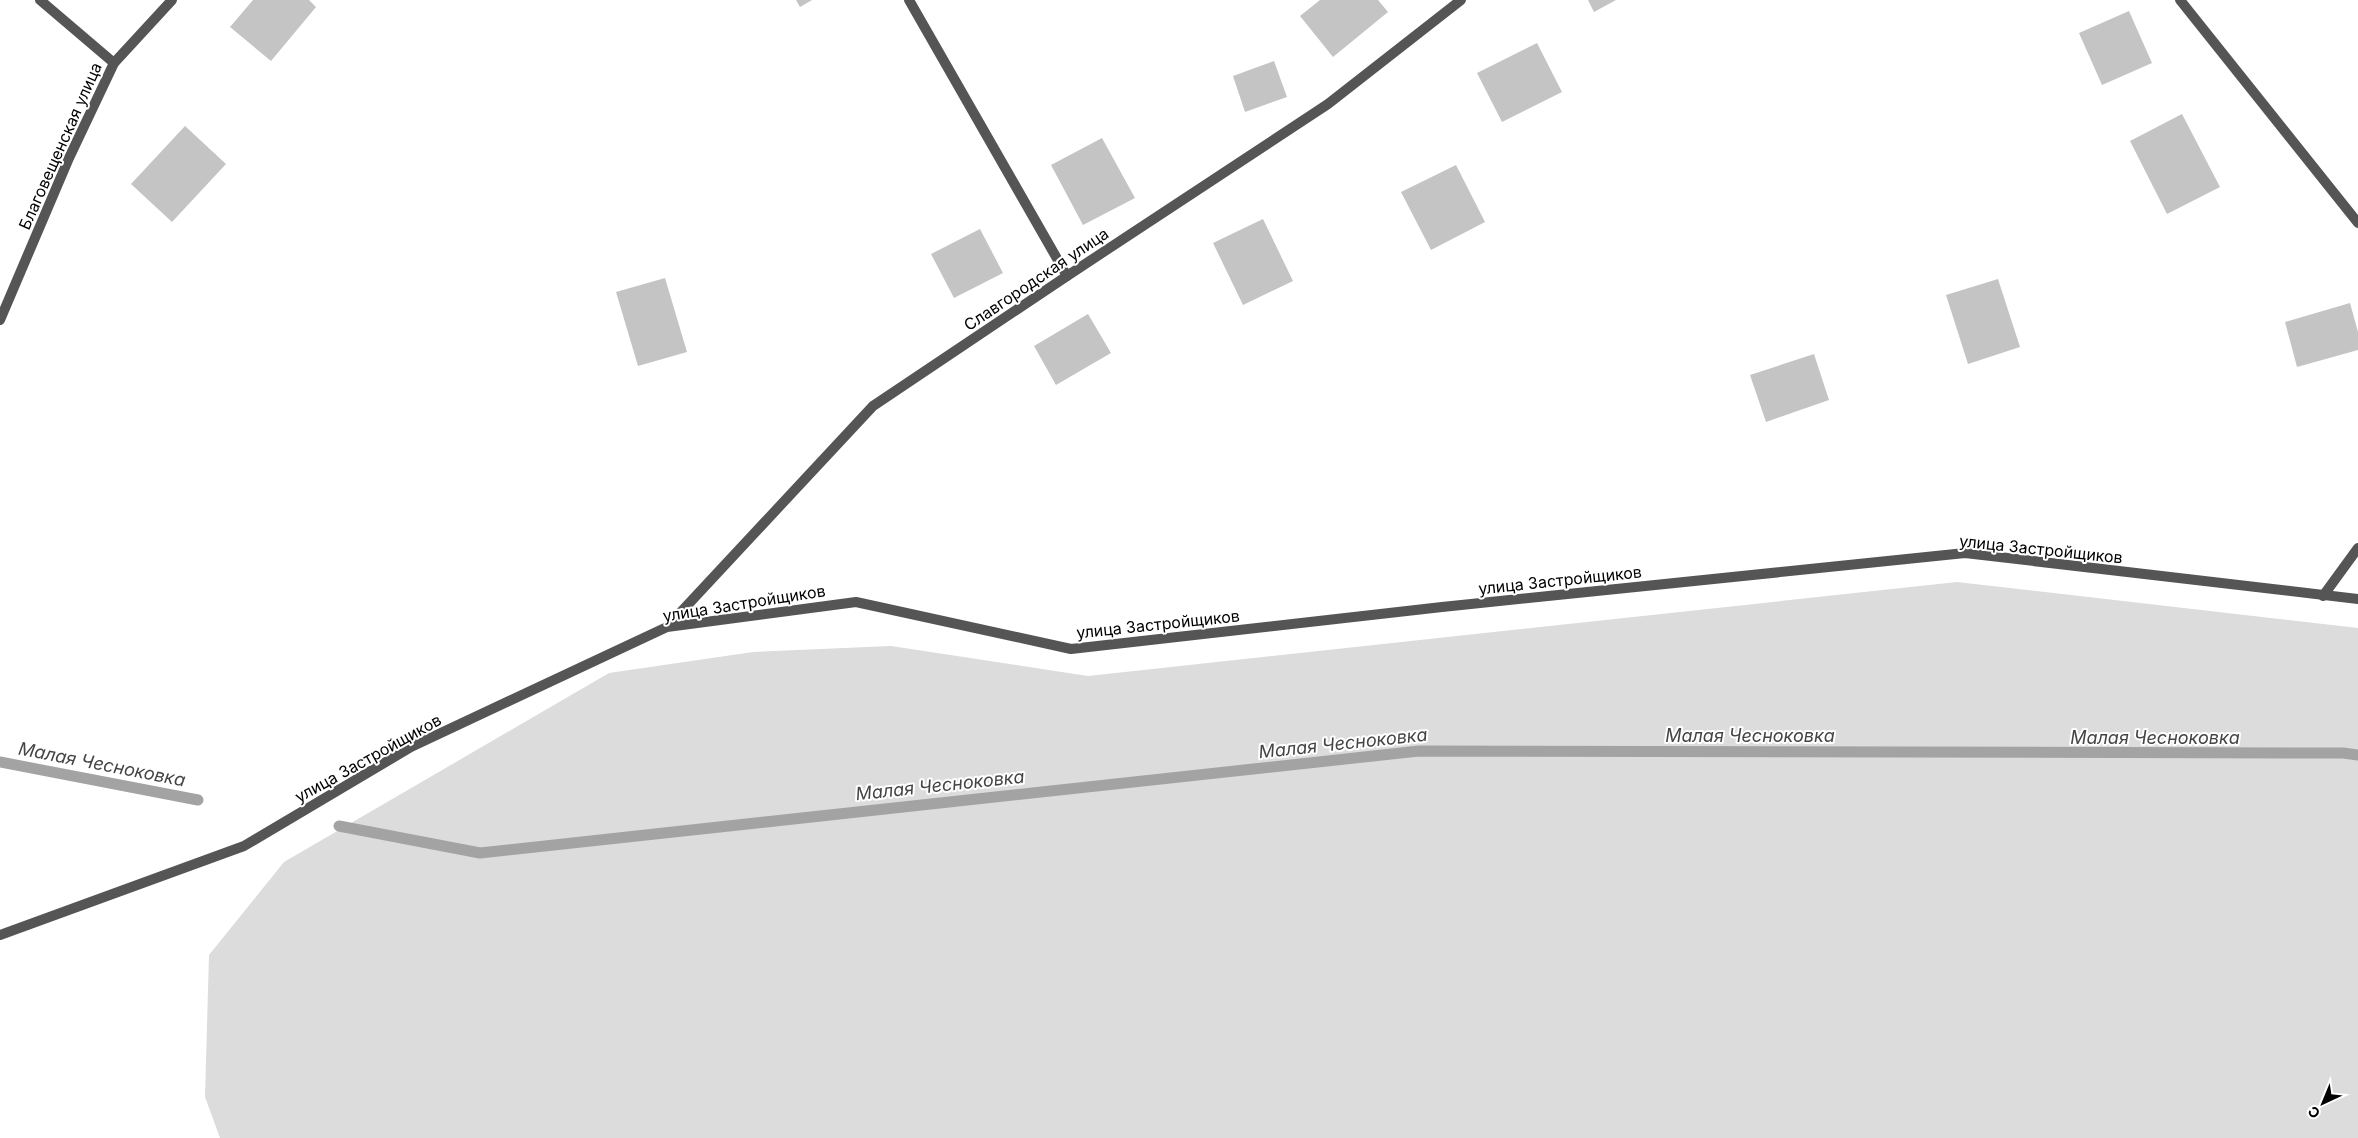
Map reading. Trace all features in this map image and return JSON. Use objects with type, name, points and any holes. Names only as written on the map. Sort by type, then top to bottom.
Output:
[{"type":"street","points":[[40,0],[114,63]]},
{"type":"street","name":"Благовещенская улица","points":[[0,320],[68,158],[114,63],[172,0]]},
{"type":"street","points":[[910,0],[1066,276]]},
{"type":"street","name":"Славгородская улица","points":[[667,628],[873,406],[1066,276],[1328,104],[1461,0]]},
{"type":"street","points":[[2180,0],[2358,223]]},
{"type":"street","points":[[2324,596],[2358,548]]},
{"type":"street","name":"улица Застройщиков","points":[[0,935],[244,846],[411,748],[667,628],[856,602],[1071,649],[1452,606],[1965,553],[2358,599]]},
{"type":"shaded area","points":[[1957,582],[2358,628],[2358,1138],[220,1138],[205,1097],[209,955],[284,862],[609,673],[753,652],[891,646],[1088,676]]},
{"type":"building","points":[[253,0],[309,0],[316,7],[271,61],[230,27]]},
{"type":"building","points":[[796,0],[812,0],[800,7]]},
{"type":"building","points":[[1320,0],[1378,0],[1388,12],[1333,57],[1300,16]]},
{"type":"building","points":[[1588,0],[1616,0],[1594,12]]},
{"type":"building","points":[[2129,11],[2152,63],[2102,85],[2079,33]]},
{"type":"building","points":[[1537,43],[1562,92],[1502,122],[1477,73]]},
{"type":"building","points":[[1274,61],[1287,97],[1245,112],[1233,76]]},
{"type":"building","points":[[2182,114],[2220,187],[2167,214],[2130,141]]},
{"type":"building","points":[[185,126],[226,164],[172,222],[131,184]]},
{"type":"building","points":[[1102,138],[1135,198],[1083,225],[1051,165]]},
{"type":"building","points":[[1456,165],[1485,222],[1431,250],[1401,192]]},
{"type":"building","points":[[1263,219],[1293,281],[1243,305],[1213,243]]},
{"type":"building","points":[[980,229],[1003,273],[954,298],[931,254]]},
{"type":"building","points":[[665,278],[687,352],[638,366],[616,292]]},
{"type":"building","points":[[1998,279],[2020,347],[1968,364],[1946,295]]},
{"type":"building","points":[[2350,303],[2358,332],[2358,350],[2297,367],[2285,322]]},
{"type":"building","points":[[1088,314],[1111,353],[1056,385],[1034,346]]},
{"type":"building","points":[[1814,354],[1829,400],[1766,422],[1750,375]]},
{"type":"waterway","name":"Малая Чесноковка","points":[[339,826],[480,853],[1419,751],[2343,753],[2358,755]]},
{"type":"waterway","name":"Малая Чесноковка","points":[[0,762],[198,800]]}]
